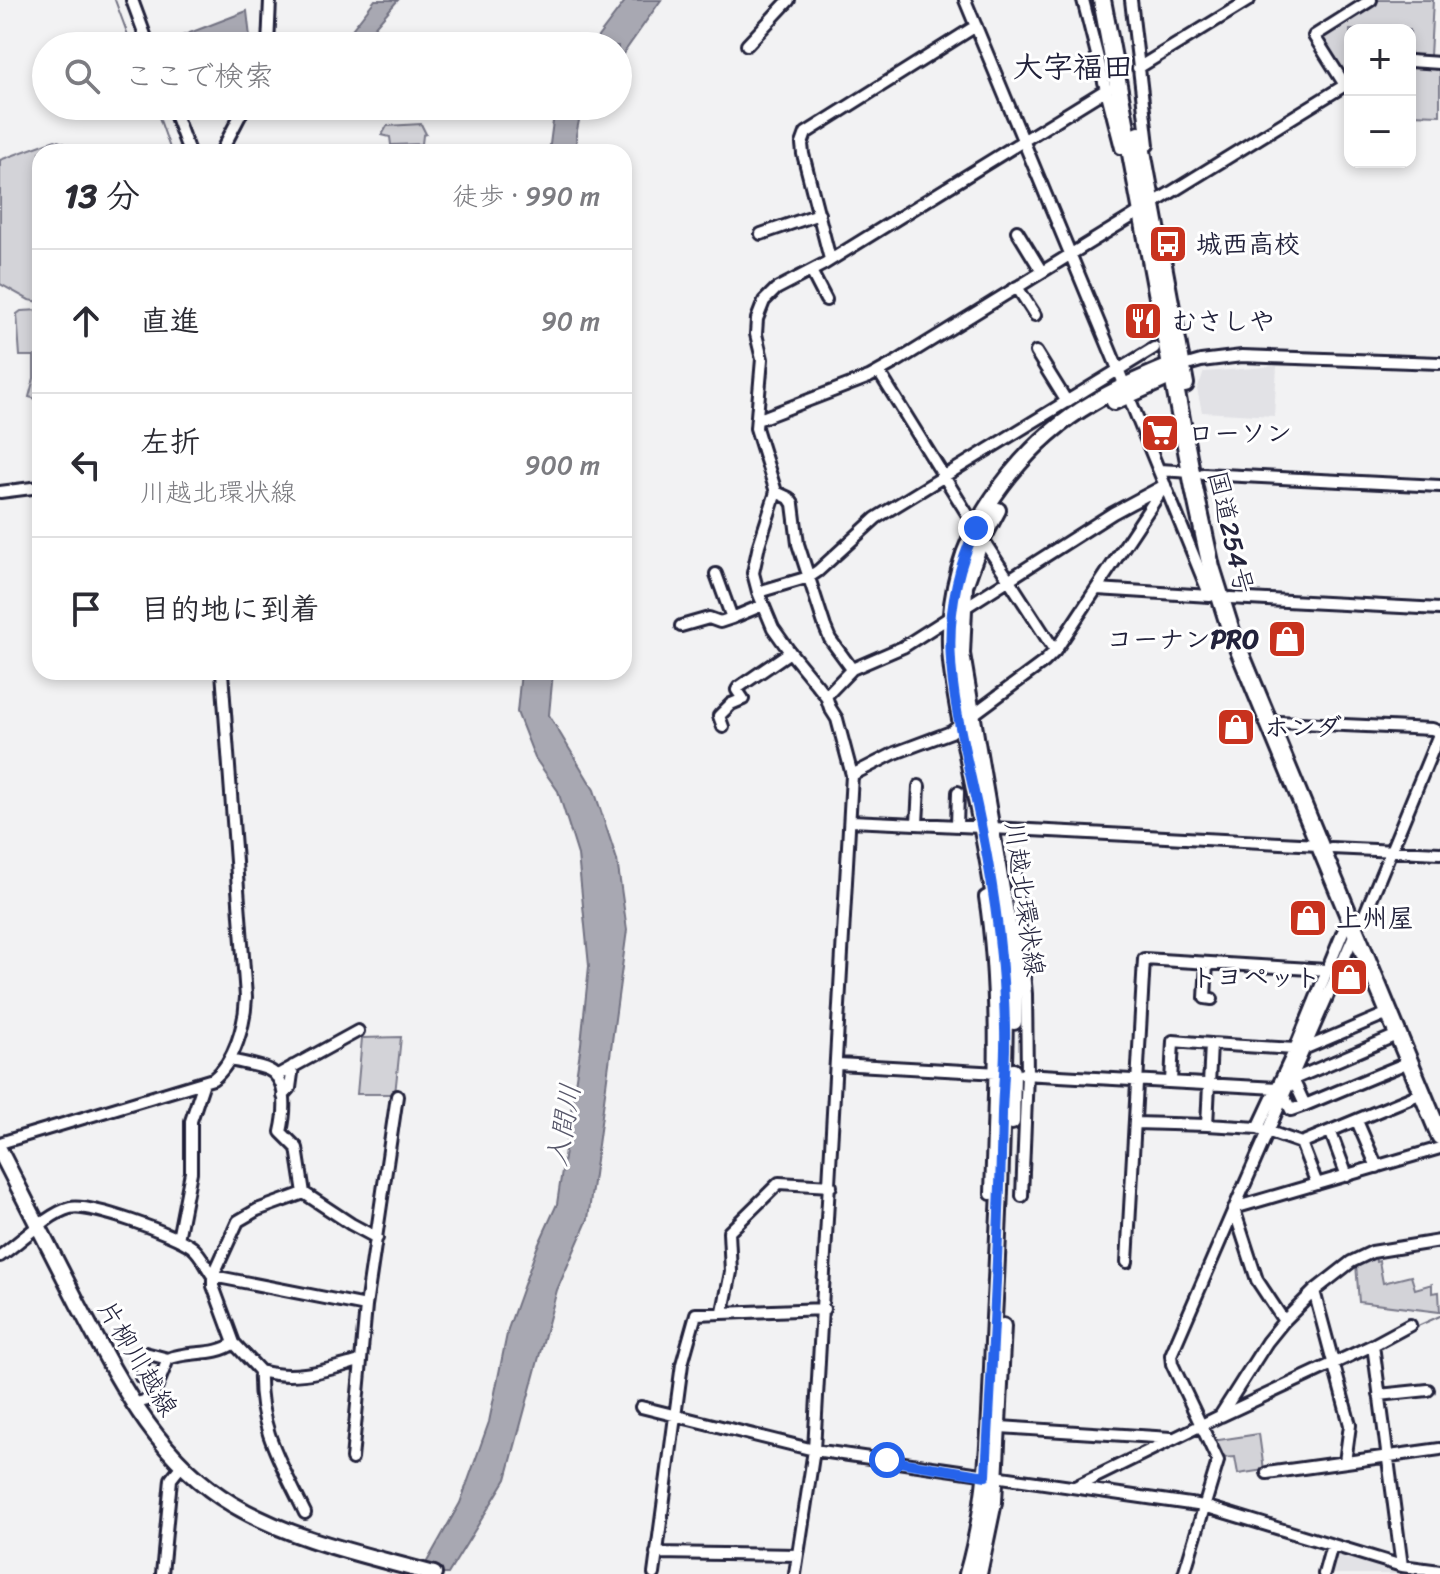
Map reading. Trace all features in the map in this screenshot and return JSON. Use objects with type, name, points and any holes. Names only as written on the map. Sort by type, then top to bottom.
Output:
[{"type":"highway","name":"国道254号","points":[[1102,0],[1130,147],[1151,204]]},
{"type":"highway","name":"国道254号","points":[[1113,0],[1151,204],[1175,370],[1197,473],[1230,598],[1388,1013],[1440,1136]]},
{"type":"highway","name":"国道254号","points":[[1197,473],[1211,567],[1231,631],[1325,846]]},
{"type":"highway","name":"国道254号","points":[[1356,923],[1440,1109]]},
{"type":"main road","name":"川越北環状線","points":[[967,1574],[1000,1427],[1014,969],[1004,895],[966,720],[957,612],[959,571],[976,528],[1000,490],[1057,427],[1091,404],[1175,370]]},
{"type":"main road","name":"川越北環状線","points":[[957,612],[980,544],[1002,503],[1041,456],[1076,424],[1127,390]]},
{"type":"main road","name":"川越北環状線","points":[[979,1574],[992,1520],[1006,1031],[1002,960],[1004,895]]},
{"type":"main road","name":"片柳川越線","points":[[0,1151],[132,1404],[182,1465],[213,1491],[256,1517],[303,1537],[434,1574]]},
{"type":"street","points":[[132,0],[144,32]]},
{"type":"street","points":[[269,32],[270,0]]},
{"type":"street","points":[[747,45],[789,0]]},
{"type":"street","points":[[965,0],[1210,596],[1097,589]]},
{"type":"street","points":[[1083,0],[1121,148],[1130,147]]},
{"type":"street","points":[[1131,0],[1151,204]]},
{"type":"street","points":[[1138,68],[1249,0]]},
{"type":"street","points":[[1344,79],[1314,36],[1371,0]]},
{"type":"street","points":[[830,259],[802,144],[806,133],[976,26]]},
{"type":"street","points":[[1416,61],[1440,63]]},
{"type":"street","points":[[757,420],[879,372],[1344,85]]},
{"type":"street","points":[[795,1574],[814,1450],[852,775],[837,719],[826,696],[773,628],[753,573],[776,492],[758,440],[762,359],[756,334],[757,319],[764,301],[776,289],[811,271],[1107,89]]},
{"type":"street","points":[[177,120],[186,144]]},
{"type":"street","points":[[225,144],[238,120]]},
{"type":"street","points":[[761,234],[819,214]]},
{"type":"street","points":[[1017,231],[1042,272]]},
{"type":"street","points":[[811,271],[826,300]]},
{"type":"street","points":[[1017,287],[1035,315]]},
{"type":"street","points":[[758,592],[809,577],[872,521],[1154,348]]},
{"type":"street","points":[[1036,352],[1067,402]]},
{"type":"street","points":[[1175,370],[1201,361],[1242,356],[1440,363]]},
{"type":"street","points":[[879,372],[976,528]]},
{"type":"street","points":[[1160,470],[1440,486]]},
{"type":"street","points":[[826,696],[852,669],[903,647],[1113,513],[1165,485]]},
{"type":"street","points":[[852,775],[895,753],[951,732],[1044,662],[1055,651],[1165,485]]},
{"type":"street","points":[[0,492],[32,488]]},
{"type":"street","points":[[776,492],[789,498],[793,504],[798,544],[830,639],[852,669]]},
{"type":"street","points":[[1183,532],[1198,544],[1211,567]]},
{"type":"street","points":[[980,544],[987,546],[1055,651]]},
{"type":"street","points":[[716,574],[732,618]]},
{"type":"street","points":[[1230,598],[1440,609]]},
{"type":"street","points":[[681,626],[709,618],[720,622],[763,605]]},
{"type":"street","points":[[723,727],[719,716],[731,704],[743,699],[737,690],[739,687],[790,652]]},
{"type":"street","points":[[0,1143],[213,1079],[230,1060],[246,1007],[246,997],[223,680]]},
{"type":"street","points":[[1184,1574],[1218,1461],[1172,1364],[1171,1355],[1264,1129],[1391,850],[1440,732],[1432,729],[1278,722]]},
{"type":"street","points":[[917,824],[919,786]]},
{"type":"street","points":[[957,826],[958,792]]},
{"type":"street","points":[[851,821],[1440,853]]},
{"type":"street","points":[[1015,873],[1004,895],[1024,952],[1022,1196]]},
{"type":"street","points":[[991,1194],[997,1073],[993,951],[985,897],[1004,895]]},
{"type":"street","points":[[1282,1091],[1293,1078],[1327,970],[1356,923]]},
{"type":"street","points":[[1127,1262],[1144,959],[1327,970]]},
{"type":"street","points":[[1207,963],[1205,998],[1212,999]]},
{"type":"street","points":[[1171,1082],[1173,1041],[1300,1048],[1388,1013]]},
{"type":"street","points":[[276,1076],[358,1031]]},
{"type":"street","points":[[1293,1078],[1397,1035]]},
{"type":"street","points":[[1207,1125],[1211,1044]]},
{"type":"street","points":[[230,1060],[270,1071],[276,1076],[285,1109],[277,1146]]},
{"type":"street","points":[[1282,1091],[1291,1110],[1409,1062]]},
{"type":"street","points":[[838,1064],[997,1073]]},
{"type":"street","points":[[283,1096],[290,1088],[293,1066]]},
{"type":"street","points":[[1025,1074],[1282,1091]]},
{"type":"street","points":[[1293,1078],[1305,1105]]},
{"type":"street","points":[[178,1239],[191,1172],[189,1127],[204,1082]]},
{"type":"street","points":[[1135,1123],[1264,1129],[1301,1143],[1422,1093]]},
{"type":"street","points":[[352,1459],[366,1306],[397,1096]]},
{"type":"street","points":[[1357,1121],[1377,1167]]},
{"type":"street","points":[[281,1132],[297,1148],[304,1193]]},
{"type":"street","points":[[1331,1133],[1347,1176]]},
{"type":"street","points":[[1301,1143],[1317,1184]]},
{"type":"street","points":[[1234,1208],[1440,1148]]},
{"type":"street","points":[[723,1311],[731,1272],[729,1232],[779,1183],[831,1186]]},
{"type":"street","points":[[213,1276],[238,1221],[257,1210],[304,1193],[377,1238]]},
{"type":"street","points":[[0,1256],[39,1228],[45,1220],[65,1209],[83,1206],[178,1239],[200,1255],[213,1276],[215,1293],[234,1343],[260,1371],[272,1375],[300,1376],[360,1361]]},
{"type":"street","points":[[1234,1208],[1257,1280],[1284,1321]]},
{"type":"street","points":[[1220,1416],[1284,1321],[1341,1269],[1362,1256],[1440,1241]]},
{"type":"street","points":[[213,1276],[366,1306]]},
{"type":"street","points":[[1314,1291],[1350,1425],[1345,1462]]},
{"type":"street","points":[[654,1574],[682,1364],[696,1314],[824,1309]]},
{"type":"street","points":[[1074,1488],[1410,1325]]},
{"type":"street","points":[[159,1382],[141,1377],[145,1353],[168,1359],[186,1353],[224,1350],[234,1343]]},
{"type":"street","points":[[1373,1345],[1402,1566]]},
{"type":"street","points":[[132,1404],[152,1399],[168,1359]]},
{"type":"street","points":[[260,1371],[262,1416],[305,1513]]},
{"type":"street","points":[[1379,1395],[1428,1390]]},
{"type":"street","points":[[641,1407],[814,1450],[1204,1506],[1402,1566],[1440,1571]]},
{"type":"street","points":[[1000,1427],[1173,1438]]},
{"type":"street","points":[[1267,1473],[1440,1449]]},
{"type":"street","points":[[162,1574],[171,1479],[182,1465]]},
{"type":"street","points":[[1324,1574],[1332,1545]]},
{"type":"street","points":[[656,1553],[798,1555]]},
{"type":"shaded area","points":[[375,0],[398,0],[370,32],[350,32]]},
{"type":"shaded area","points":[[626,0],[661,0],[632,41],[632,32],[602,32]]},
{"type":"shaded area","points":[[1376,0],[1433,0],[1430,56],[1416,55],[1416,24],[1344,24],[1344,76],[1319,36]]},
{"type":"shaded area","points":[[247,11],[249,32],[192,32]]},
{"type":"shaded area","points":[[1416,66],[1440,68],[1440,115],[1416,114]]},
{"type":"shaded area","points":[[553,120],[579,120],[577,144],[550,144]]},
{"type":"shaded area","points":[[421,124],[426,134],[423,135],[422,144],[391,144],[390,137],[382,135],[387,126]]},
{"type":"shaded area","points":[[55,140],[66,144],[44,144]]},
{"type":"shaded area","points":[[32,148],[32,301],[0,284],[0,160]]},
{"type":"shaded area","points":[[32,310],[32,356],[20,356],[17,314]]},
{"type":"shaded area","points":[[1277,366],[1274,416],[1202,412],[1197,389],[1204,372]]},
{"type":"shaded area","points":[[520,680],[552,680],[549,715],[594,790],[617,860],[627,930],[588,1219],[557,1290],[506,1479],[448,1574],[420,1574],[460,1503],[489,1422],[508,1329],[537,1248],[557,1204],[581,1044],[589,966],[578,855],[558,791],[535,758],[517,712]]},
{"type":"shaded area","points":[[401,1037],[395,1094],[357,1094],[362,1038]]},
{"type":"shaded area","points":[[1375,1255],[1383,1283],[1411,1276],[1415,1289],[1432,1284],[1432,1293],[1439,1292],[1440,1312],[1359,1302],[1356,1264]]},
{"type":"shaded area","points":[[1259,1434],[1264,1470],[1238,1474],[1235,1457],[1220,1458],[1212,1441]]},
{"type":"shaded area","points":[[1333,1550],[1437,1574],[1326,1574]]},
{"type":"waterway","points":[[115,0],[127,32]]},
{"type":"waterway","points":[[160,120],[169,144]]},
{"type":"waterway","points":[[1362,902],[1384,856]]},
{"type":"waterway","points":[[1334,968],[1347,938]]},
{"type":"waterway","points":[[1182,1316],[1218,1234]]},
{"type":"waterway","points":[[1411,1329],[1440,1316]]},
{"type":"waterway","points":[[1206,1429],[1240,1413]]},
{"type":"waterway","points":[[1123,1469],[1201,1432]]},
{"type":"place","name":"城西高校","points":[[1168,244]]},
{"type":"place","name":"むさしや","points":[[1143,321]]},
{"type":"place","name":"ローソン","points":[[1160,433]]},
{"type":"place","name":"コーナンPRO","points":[[1287,639]]},
{"type":"place","name":"ホンダ","points":[[1236,727]]},
{"type":"place","name":"上州屋","points":[[1308,918]]},
{"type":"place","name":"トヨペット","points":[[1349,977]]},
{"type":"district","name":"大字福田","points":[[1073,67]]},
{"type":"route","points":[[887,1460],[986,1476],[1006,1031],[1002,960],[983,837],[958,717],[948,643],[959,571],[976,528]]},
{"type":"water label","name":"入間川","points":[[563,1125]]}]
